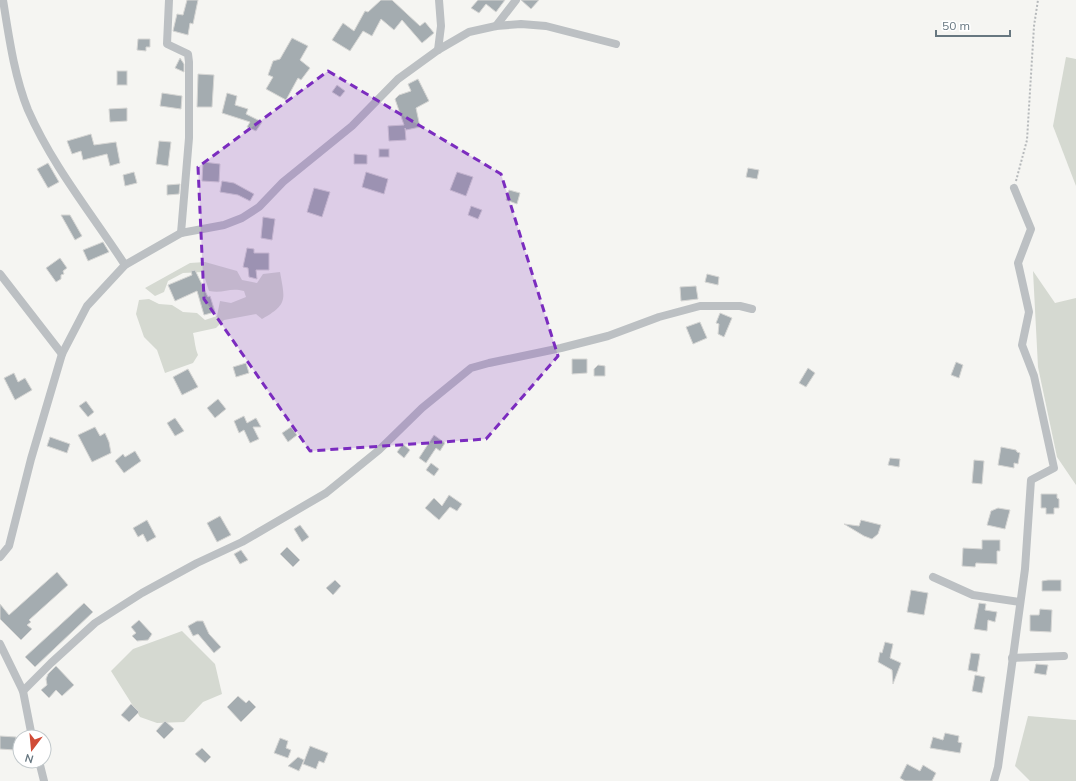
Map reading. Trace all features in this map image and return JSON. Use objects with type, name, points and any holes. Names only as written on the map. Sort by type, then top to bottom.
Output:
[{"type":"street","points":[[3,0],[15,69],[28,109],[49,152],[125,266]]},
{"type":"street","points":[[169,0],[167,44],[188,54],[189,62],[188,138],[181,233]]},
{"type":"street","points":[[438,50],[441,26],[439,0]]},
{"type":"street","points":[[496,26],[516,0]]},
{"type":"street","points":[[0,557],[10,546],[31,460],[62,354],[87,306],[125,266],[181,233],[224,225],[242,218],[259,207],[295,172],[352,126],[398,79],[438,50],[469,32],[496,26],[521,24],[546,26],[616,44]]},
{"type":"street","points":[[994,781],[998,767],[1020,602],[1032,480],[1054,468],[1034,376],[1022,345],[1029,312],[1018,263],[1032,229],[1014,188]]},
{"type":"street","points":[[0,274],[62,354]]},
{"type":"street","points":[[23,691],[77,638],[108,614],[142,593],[242,542],[326,493],[379,450],[422,408],[471,368],[608,336],[659,317],[700,306],[740,306],[752,309]]},
{"type":"street","points":[[933,577],[973,595],[1020,602]]},
{"type":"street","points":[[0,644],[23,691],[30,729]]},
{"type":"street","points":[[1012,658],[1064,656]]},
{"type":"street","points":[[41,769],[44,781]]},
{"type":"path","points":[[1014,188],[1027,140],[1034,26],[1038,0]]},
{"type":"highlighted area","points":[[328,71],[501,174],[558,356],[486,439],[310,451],[204,299],[198,167]]},
{"type":"shaded area","points":[[1066,57],[1076,59],[1076,186],[1053,126]]},
{"type":"shaded area","points":[[205,262],[237,271],[242,280],[257,283],[263,274],[280,272],[283,300],[276,309],[262,319],[256,314],[224,320],[216,328],[193,333],[198,355],[193,363],[165,373],[157,350],[144,337],[136,314],[139,300],[149,299],[159,304],[172,305],[183,312],[197,313],[205,320],[217,316],[220,301],[231,303],[246,297],[244,291],[239,290],[219,292],[209,291],[203,272],[183,273],[168,281],[164,292],[155,296],[145,288],[190,263]]},
{"type":"shaded area","points":[[1033,271],[1055,303],[1076,298],[1076,485],[1057,457],[1038,367]]},
{"type":"shaded area","points":[[182,631],[215,664],[222,694],[203,702],[184,722],[157,723],[140,717],[111,671],[133,649]]},
{"type":"shaded area","points":[[1028,716],[1076,720],[1076,781],[1030,781],[1015,766]]},
{"type":"building","points":[[187,0],[198,0],[193,24],[190,23],[188,35],[173,31],[177,14],[183,15]]},
{"type":"building","points":[[381,0],[392,0],[420,26],[425,22],[434,33],[422,43],[402,20],[394,30],[381,19],[372,36],[363,31],[350,51],[332,40],[343,23],[354,31],[365,11],[368,12]]},
{"type":"building","points":[[478,0],[505,0],[496,12],[486,4],[479,13],[471,8]]},
{"type":"building","points":[[521,0],[539,0],[531,9]]},
{"type":"building","points":[[292,38],[308,46],[300,60],[310,68],[301,80],[298,78],[286,100],[266,89],[273,77],[268,75],[273,61],[280,59]]},
{"type":"building","points":[[138,39],[150,39],[150,47],[146,47],[146,51],[137,50]]},
{"type":"building","points":[[180,58],[184,64],[184,72],[175,68]]},
{"type":"building","points":[[117,71],[127,71],[127,85],[117,85]]},
{"type":"building","points":[[198,74],[214,75],[212,107],[197,107]]},
{"type":"building","points":[[418,79],[429,101],[416,108],[420,127],[406,130],[405,128],[406,140],[389,141],[388,126],[404,125],[395,99],[399,95],[411,91],[408,84]]},
{"type":"building","points":[[337,85],[345,91],[340,97],[332,92]]},
{"type":"building","points":[[162,93],[182,96],[181,109],[160,106]]},
{"type":"building","points":[[227,93],[237,96],[235,105],[248,109],[246,114],[262,122],[256,131],[247,127],[250,122],[222,113]]},
{"type":"building","points":[[127,108],[127,121],[110,122],[109,109]]},
{"type":"building","points":[[91,134],[94,145],[116,142],[120,163],[110,166],[107,154],[83,160],[81,151],[72,154],[67,141]]},
{"type":"building","points":[[159,141],[171,142],[168,166],[156,164]]},
{"type":"building","points":[[379,149],[389,149],[389,157],[379,157]]},
{"type":"building","points":[[354,154],[367,155],[367,164],[354,164]]},
{"type":"building","points":[[203,162],[220,164],[219,182],[202,181]]},
{"type":"building","points":[[48,163],[59,182],[48,188],[37,169]]},
{"type":"building","points":[[748,168],[759,170],[757,179],[746,177]]},
{"type":"building","points":[[134,172],[137,183],[125,186],[123,175]]},
{"type":"building","points":[[366,172],[388,179],[384,194],[362,187]]},
{"type":"building","points":[[457,172],[473,177],[466,196],[450,190]]},
{"type":"building","points":[[222,181],[234,183],[254,194],[250,201],[238,195],[220,192]]},
{"type":"building","points":[[180,184],[179,194],[167,195],[167,185]]},
{"type":"building","points":[[314,188],[330,192],[322,217],[307,212]]},
{"type":"building","points":[[509,190],[520,193],[517,204],[506,200]]},
{"type":"building","points":[[471,206],[482,210],[478,219],[468,215]]},
{"type":"building","points":[[61,215],[70,215],[82,236],[75,240]]},
{"type":"building","points":[[263,217],[275,219],[272,240],[261,238]]},
{"type":"building","points":[[103,242],[109,252],[88,261],[83,250]]},
{"type":"building","points":[[247,248],[254,249],[254,253],[269,253],[269,270],[256,270],[257,279],[249,277],[248,268],[243,267]]},
{"type":"building","points":[[60,258],[67,268],[63,271],[64,274],[61,275],[61,279],[56,282],[46,268]]},
{"type":"building","points":[[195,270],[208,297],[210,296],[215,312],[204,315],[197,291],[175,301],[168,285],[192,275],[191,271]]},
{"type":"building","points":[[707,274],[719,277],[718,285],[705,282]]},
{"type":"building","points":[[696,286],[698,299],[681,301],[680,287]]},
{"type":"building","points":[[720,313],[732,318],[724,337],[718,334],[719,324],[716,323]]},
{"type":"building","points":[[700,322],[707,338],[693,344],[686,327]]},
{"type":"building","points":[[572,359],[587,359],[587,373],[572,374]]},
{"type":"building","points":[[956,362],[963,365],[959,378],[951,375]]},
{"type":"building","points":[[246,363],[249,373],[236,377],[233,367]]},
{"type":"building","points":[[598,365],[605,366],[605,376],[594,376],[594,369]]},
{"type":"building","points":[[808,368],[815,373],[806,387],[799,383]]},
{"type":"building","points":[[188,369],[198,387],[182,395],[173,377]]},
{"type":"building","points":[[14,373],[18,382],[25,378],[32,390],[15,400],[4,378]]},
{"type":"building","points":[[218,399],[226,409],[215,418],[207,408]]},
{"type":"building","points":[[86,401],[94,412],[88,417],[79,406]]},
{"type":"building","points":[[244,416],[247,423],[256,418],[261,427],[253,427],[259,439],[250,443],[244,430],[239,433],[234,421]]},
{"type":"building","points":[[175,418],[184,431],[175,436],[167,423]]},
{"type":"building","points":[[95,427],[100,436],[105,433],[109,442],[111,453],[92,462],[78,435]]},
{"type":"building","points":[[291,427],[297,435],[288,442],[282,433]]},
{"type":"building","points":[[434,435],[445,443],[440,451],[436,448],[426,463],[419,458]]},
{"type":"building","points":[[50,437],[70,444],[67,453],[47,446]]},
{"type":"building","points":[[403,444],[410,450],[404,458],[397,452]]},
{"type":"building","points":[[1001,447],[1016,450],[1020,453],[1018,464],[1014,463],[1014,468],[998,465]]},
{"type":"building","points":[[135,451],[141,461],[124,473],[115,461],[123,454],[125,457]]},
{"type":"building","points":[[890,458],[900,459],[899,467],[888,465]]},
{"type":"building","points":[[974,460],[984,461],[982,484],[972,483]]},
{"type":"building","points":[[431,463],[439,469],[434,476],[426,470]]},
{"type":"building","points":[[1041,494],[1057,494],[1057,498],[1059,499],[1059,508],[1054,508],[1054,514],[1046,514],[1046,508],[1041,508]]},
{"type":"building","points":[[449,495],[462,504],[457,511],[450,507],[439,520],[425,508],[434,498],[442,506]]},
{"type":"building","points":[[998,508],[1010,510],[1005,529],[987,525],[991,511]]},
{"type":"building","points":[[220,516],[231,535],[217,542],[207,523]]},
{"type":"building","points":[[147,520],[156,537],[147,542],[143,534],[138,537],[133,528]]},
{"type":"building","points":[[861,520],[881,525],[878,534],[872,539],[844,524],[859,526]]},
{"type":"building","points":[[300,525],[309,537],[302,542],[294,529]]},
{"type":"building","points":[[982,540],[1000,540],[1000,551],[997,551],[997,564],[976,563],[975,567],[962,566],[963,548],[982,549]]},
{"type":"building","points":[[287,547],[300,560],[293,567],[280,554]]},
{"type":"building","points":[[241,550],[248,560],[240,564],[234,554]]},
{"type":"building","points":[[57,572],[68,585],[29,620],[31,622],[27,625],[32,629],[21,640],[0,619],[0,604],[9,615]]},
{"type":"building","points":[[335,580],[341,586],[333,595],[326,588]]},
{"type":"building","points":[[1061,580],[1061,591],[1042,591],[1042,581]]},
{"type":"building","points":[[911,590],[928,593],[924,615],[907,612]]},
{"type":"building","points":[[84,603],[93,612],[35,667],[25,657]]},
{"type":"building","points":[[979,603],[986,604],[985,610],[997,612],[995,622],[988,620],[987,631],[974,629]]},
{"type":"building","points":[[1040,609],[1052,610],[1051,632],[1030,631],[1030,615],[1039,615]]},
{"type":"building","points":[[139,620],[152,634],[148,640],[137,641],[132,636],[136,633],[131,627]]},
{"type":"building","points":[[197,621],[203,621],[209,634],[221,647],[214,653],[198,634],[193,636],[188,626]]},
{"type":"building","points":[[885,642],[893,644],[890,658],[901,663],[893,684],[892,670],[878,662],[880,652],[882,653]]},
{"type":"building","points":[[971,653],[980,654],[977,672],[968,670]]},
{"type":"building","points":[[1036,664],[1048,665],[1046,675],[1034,673]]},
{"type":"building","points":[[56,666],[74,685],[62,696],[56,690],[49,698],[41,690],[47,685],[46,679],[48,674]]},
{"type":"building","points":[[975,675],[985,677],[982,693],[972,691]]},
{"type":"building","points":[[238,696],[246,703],[249,700],[256,707],[241,722],[227,707]]},
{"type":"building","points":[[131,704],[139,712],[129,722],[121,715]]},
{"type":"building","points":[[165,721],[174,729],[164,739],[156,731]]},
{"type":"building","points":[[945,733],[959,736],[958,742],[962,743],[960,753],[930,748],[933,737],[943,740]]},
{"type":"building","points":[[0,736],[12,737],[12,750],[0,749]]},
{"type":"building","points":[[280,738],[288,741],[286,748],[291,750],[288,758],[274,753]]},
{"type":"building","points":[[310,746],[328,753],[324,763],[319,761],[316,769],[303,764]]},
{"type":"building","points":[[202,748],[211,757],[205,763],[195,754]]},
{"type":"building","points":[[298,757],[304,760],[299,771],[288,766]]},
{"type":"building","points":[[907,764],[920,771],[923,765],[936,773],[932,781],[905,781],[900,778]]}]
